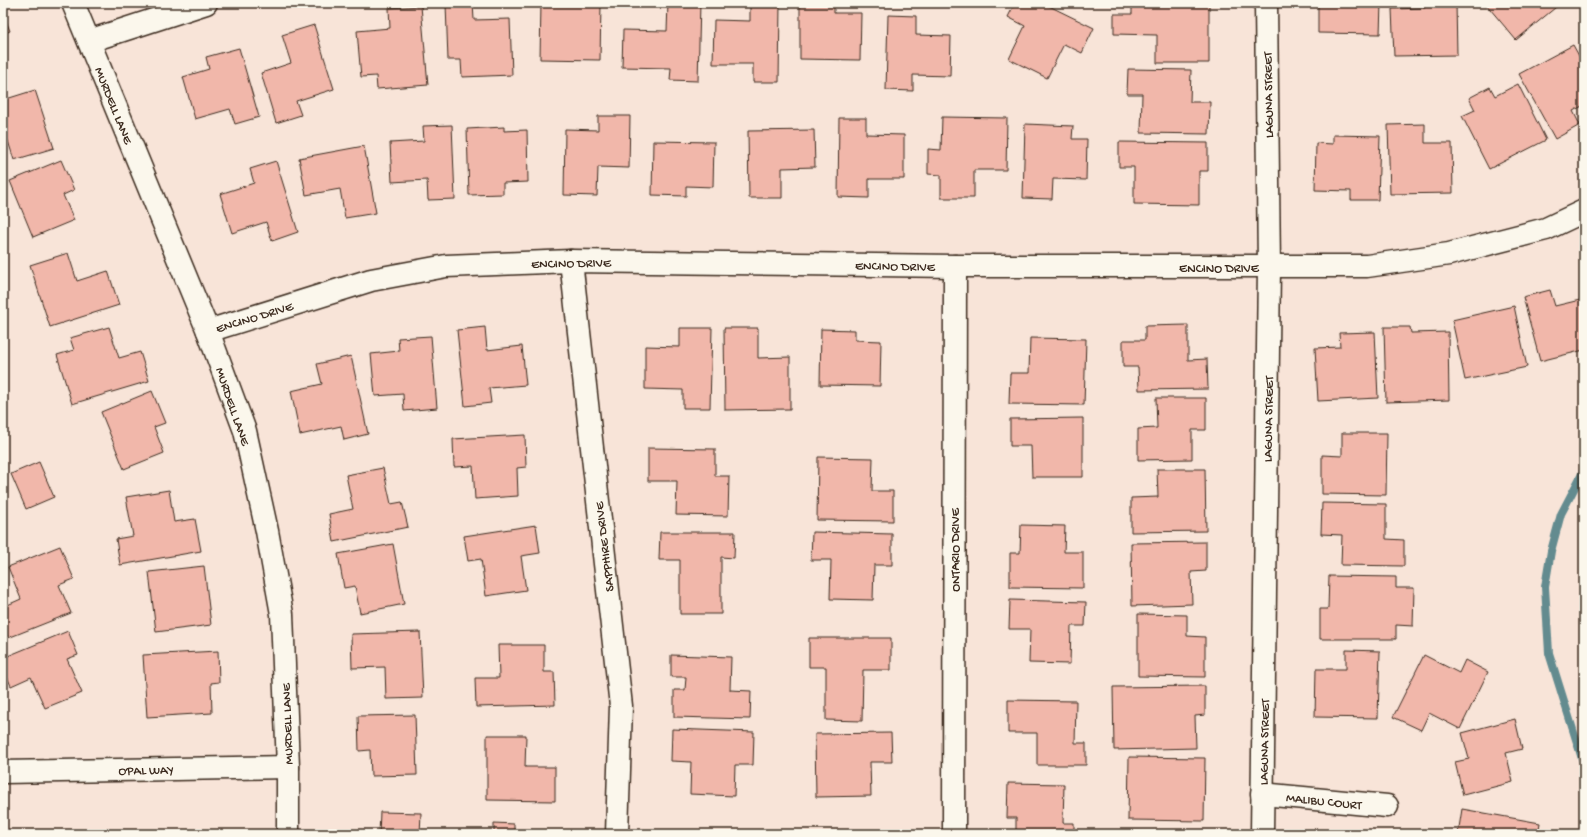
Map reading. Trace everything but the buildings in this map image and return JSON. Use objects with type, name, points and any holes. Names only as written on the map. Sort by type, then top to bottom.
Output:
[{"type":"street","name":"MURDELL LANE","points":[[73,3],[208,331],[245,431],[267,531],[282,614],[288,767],[288,834]]},
{"type":"street","points":[[89,41],[206,3]]},
{"type":"street","name":"LAGUNA STREET","points":[[1262,834],[1269,267],[1266,3]]},
{"type":"street","name":"ENCINO DRIVE","points":[[208,331],[371,280],[446,266],[571,261],[955,266],[1367,266],[1450,254],[1546,229],[1584,211]]},
{"type":"street","name":"SAPPHIRE DRIVE","points":[[571,261],[621,706],[617,834]]},
{"type":"street","name":"ONTARIO DRIVE","points":[[954,834],[955,266]]},
{"type":"street","name":"OPAL WAY","points":[[3,772],[288,767]]},
{"type":"street","name":"MALIBU COURT","points":[[1262,794],[1387,806]]},
{"type":"waterway","points":[[1584,470],[1561,514],[1551,551],[1545,587],[1549,653],[1584,765]]}]
